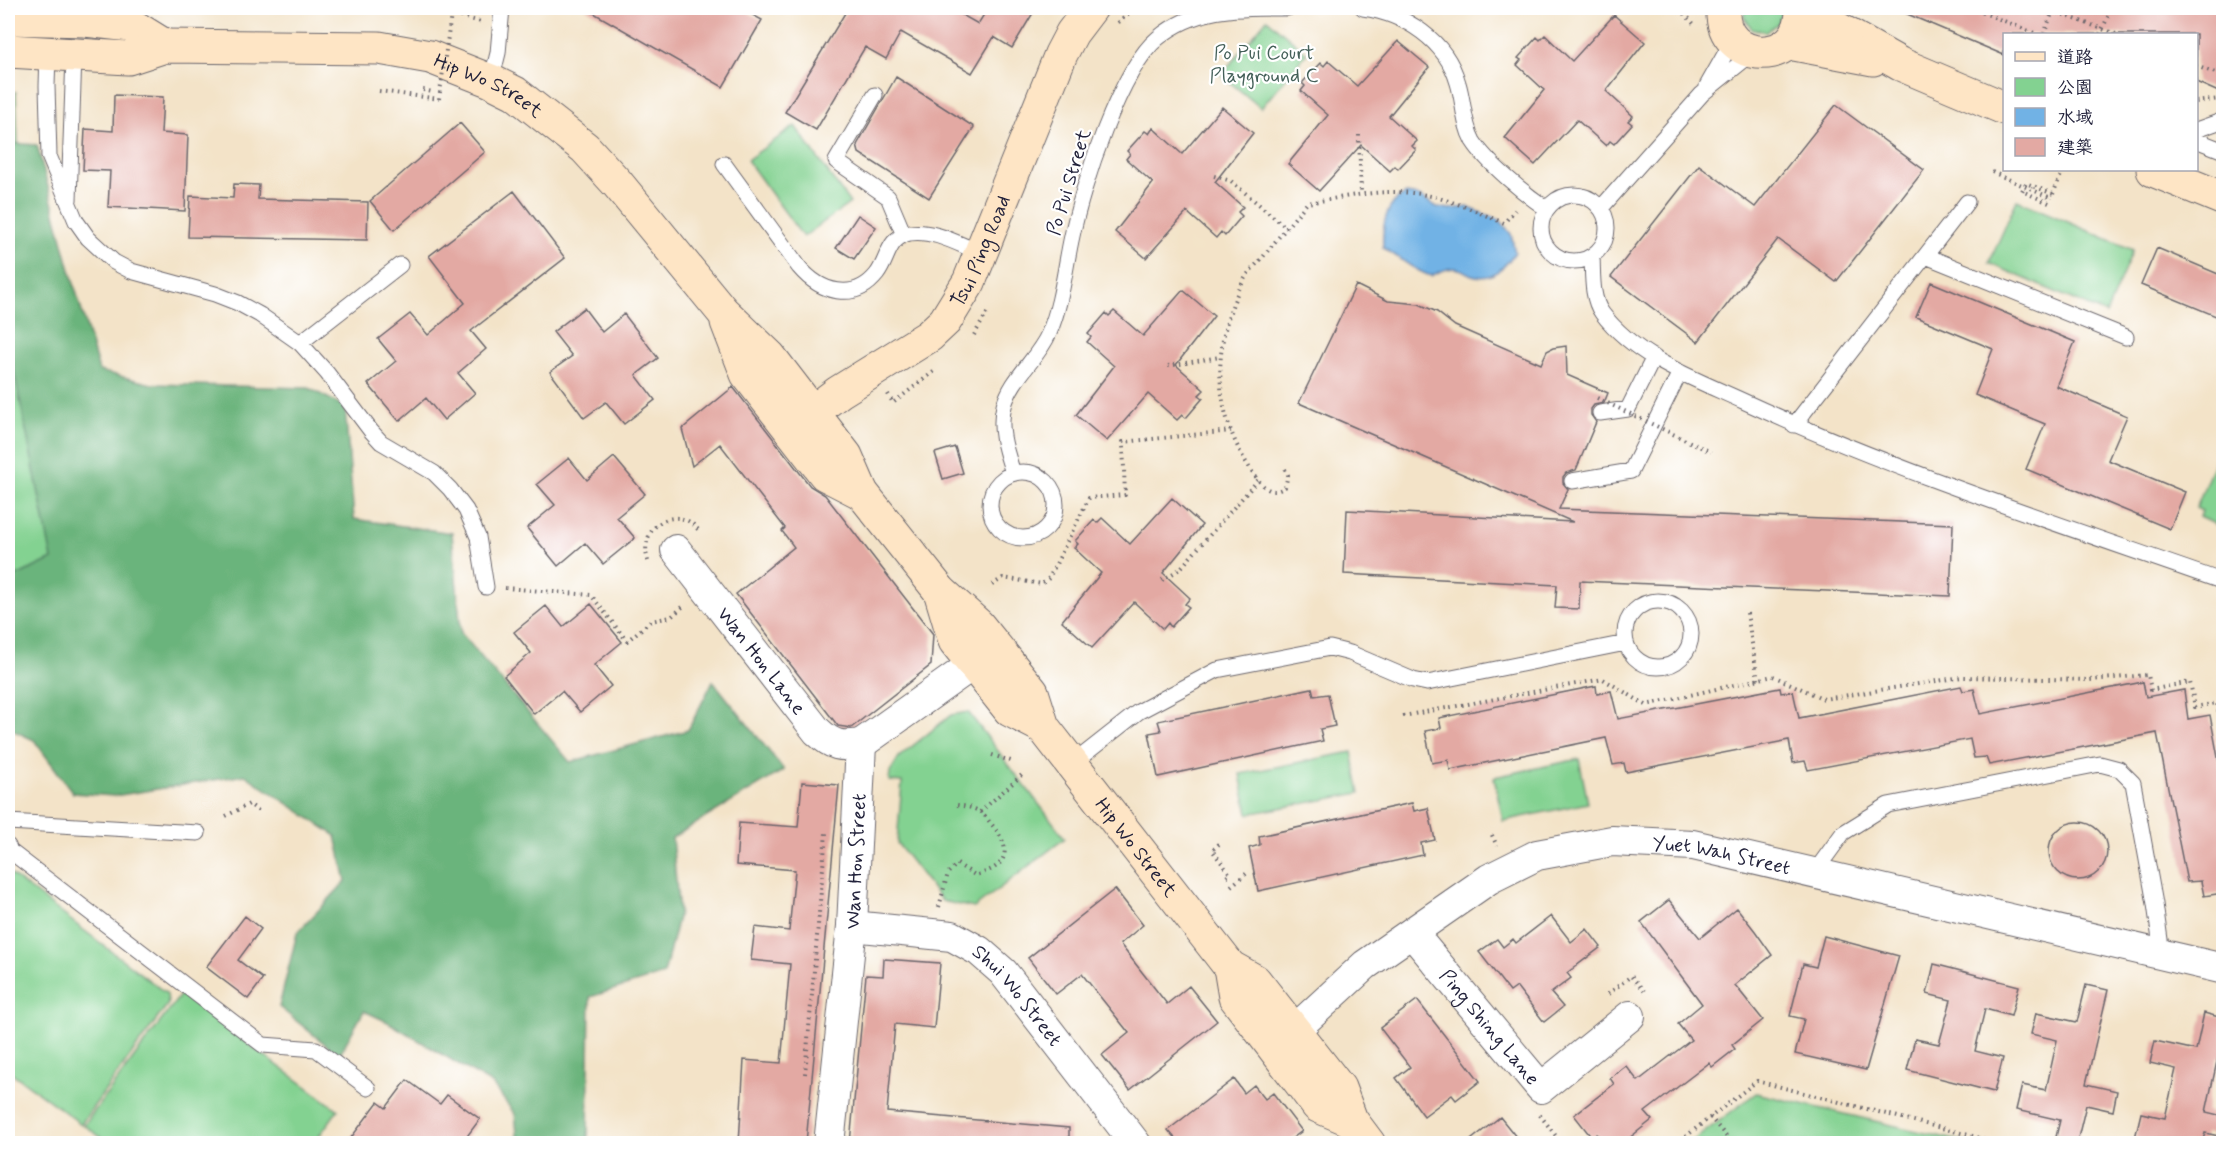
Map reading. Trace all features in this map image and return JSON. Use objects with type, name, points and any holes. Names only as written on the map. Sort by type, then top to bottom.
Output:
[{"type":"main road","name":"Tsui Ping Road","points":[[801,420],[839,392],[929,336],[945,321],[958,303],[981,253],[1061,54],[1072,33],[1091,8]]},
{"type":"main road","points":[[1728,25],[1767,53],[1779,50],[1789,43],[1802,22],[1803,8],[1900,64],[2003,108]]},
{"type":"main road","points":[[53,13],[61,54]]},
{"type":"main road","points":[[8,18],[53,13],[85,14],[131,25],[165,46]]},
{"type":"main road","points":[[61,54],[85,14]]},
{"type":"main road","points":[[1789,43],[1900,64]]},
{"type":"main road","name":"Hip Wo Street","points":[[8,51],[128,58],[165,46],[391,49],[430,57],[491,81],[529,103],[585,148],[617,183],[723,312],[770,357],[801,420],[846,456],[862,493],[940,591],[978,625],[984,656],[1032,692],[1043,727],[1230,967],[1255,981],[1284,1040],[1339,1088],[1360,1132]]},
{"type":"main road","points":[[2155,171],[2223,199]]},
{"type":"street","name":"Wan Hon Lane","points":[[676,550],[817,731],[829,742],[844,746],[861,744]]},
{"type":"street","points":[[861,744],[984,656]]},
{"type":"street","name":"Wan Hon Street","points":[[830,1143],[852,926],[861,744]]},
{"type":"street","name":"Yuet Wah Street","points":[[1284,1040],[1365,965],[1489,879],[1537,855],[1612,841],[1693,845],[2223,969]]},
{"type":"street","name":"Shui Wo Street","points":[[852,926],[952,936],[979,951],[1003,972],[1136,1143]]},
{"type":"street","name":"Ping Shing Lane","points":[[1412,933],[1541,1088],[1640,1007]]},
{"type":"lane","points":[[491,81],[498,52],[502,8]]},
{"type":"lane","name":"Po Pui Street","points":[[1013,472],[1002,431],[1004,405],[1016,382],[1041,349],[1049,333],[1073,232],[1088,182],[1121,93],[1137,62],[1157,38],[1197,15],[1227,9],[1288,8]]},
{"type":"lane","points":[[1363,8],[1392,14],[1405,20],[1431,40],[1450,63],[1455,74],[1464,117],[1474,142],[1527,195],[1547,209]]},
{"type":"lane","points":[[1601,208],[1702,94],[1728,25]]},
{"type":"lane","points":[[1702,94],[1728,25]]},
{"type":"lane","points":[[61,54],[69,206]]},
{"type":"lane","points":[[61,54],[47,86],[49,156],[69,206],[88,238],[114,262],[131,271],[238,303],[260,315],[300,344],[327,373],[381,442],[434,473],[450,489],[466,510],[478,537],[486,587]]},
{"type":"lane","points":[[875,95],[836,160],[888,197],[904,235]]},
{"type":"lane","points":[[2198,129],[2223,120]]},
{"type":"lane","points":[[2198,141],[2223,152]]},
{"type":"lane","points":[[724,164],[807,276],[828,290],[845,292],[864,286],[877,274],[893,242],[910,233],[928,234],[981,253]]},
{"type":"lane","points":[[1575,194],[1594,201],[1601,208],[1608,228],[1601,248],[1582,261],[1559,258],[1550,251],[1541,231],[1542,219],[1547,209],[1556,201],[1575,194]]},
{"type":"lane","points":[[1794,425],[1967,202]]},
{"type":"lane","points":[[1592,256],[1594,292],[1601,312],[1617,329],[1654,357],[1680,372],[1865,455],[2223,582]]},
{"type":"lane","points":[[1926,256],[2126,337]]},
{"type":"lane","points":[[300,344],[400,265]]},
{"type":"lane","points":[[1599,406],[1628,409],[1654,357]]},
{"type":"lane","points":[[1572,481],[1631,471],[1680,372]]},
{"type":"lane","points":[[1013,472],[1033,473],[1050,485],[1054,494],[1055,514],[1050,525],[1031,537],[1019,538],[1008,534],[999,528],[992,518],[991,496],[996,485],[1013,472]]},
{"type":"lane","points":[[1648,602],[1668,603],[1685,615],[1689,624],[1691,634],[1684,655],[1676,663],[1665,667],[1654,668],[1643,665],[1634,658],[1626,643],[1625,626],[1630,615],[1648,602]]},
{"type":"lane","points":[[1072,764],[1138,712],[1217,670],[1330,648],[1427,683],[1626,643]]},
{"type":"lane","points":[[1814,873],[1843,833],[1888,805],[2100,764],[2118,769],[2133,783],[2162,954]]},
{"type":"lane","points":[[8,822],[198,833]]},
{"type":"lane","points":[[8,846],[10,851],[263,1045],[316,1049],[368,1088]]},
{"type":"path","points":[[379,91],[439,99],[452,8]]},
{"type":"path","points":[[1971,8],[2034,33]]},
{"type":"path","points":[[2044,33],[2053,11],[2101,32],[2112,8]]},
{"type":"path","points":[[477,9],[464,9],[461,13],[464,19],[500,25]]},
{"type":"path","points":[[2198,67],[2223,76]]},
{"type":"path","points":[[2198,102],[2216,98],[2223,100]]},
{"type":"path","points":[[1359,135],[1361,195]]},
{"type":"path","points":[[1992,172],[2051,198],[2063,171]]},
{"type":"path","points":[[1214,176],[1231,181],[1287,228]]},
{"type":"path","points":[[2049,203],[2022,191],[2026,183],[2053,194]]},
{"type":"path","points":[[1284,469],[1288,475],[1285,488],[1279,492],[1270,491],[1258,480],[1240,453],[1231,432],[1220,389],[1220,357],[1222,337],[1243,280],[1307,203],[1361,195],[1412,192],[1449,200],[1504,223],[1527,195]]},
{"type":"path","points":[[1168,366],[1220,357]]},
{"type":"path","points":[[1599,406],[1711,452]]},
{"type":"path","points":[[992,585],[1003,578],[1041,584],[1049,578],[1089,498],[1125,495],[1123,442],[1231,432]]},
{"type":"path","points":[[1162,580],[1180,569],[1258,480]]},
{"type":"path","points":[[486,587],[591,595],[627,641],[651,621],[671,617],[687,604]]},
{"type":"path","points":[[1747,613],[1758,680]]},
{"type":"path","points":[[1403,716],[1603,679],[1646,705],[1773,676],[1824,699],[1962,677],[2090,680],[2148,675],[2151,690],[2190,682],[2195,707],[2217,703],[2223,743]]},
{"type":"path","points":[[992,756],[1014,762]]},
{"type":"path","points":[[980,812],[1024,773]]},
{"type":"path","points":[[226,816],[249,804],[260,812]]},
{"type":"path","points":[[937,916],[948,873],[957,864],[975,875],[988,872],[1000,865],[1005,854],[1003,838],[980,812],[953,804]]},
{"type":"path","points":[[805,1084],[827,823]]},
{"type":"path","points":[[1219,844],[1212,850],[1230,874],[1225,878]]},
{"type":"path","points":[[1231,886],[1247,873]]},
{"type":"path","points":[[1604,997],[1631,976],[1640,1007]]},
{"type":"path","points":[[1676,1143],[1757,1082],[2004,1143]]},
{"type":"path","points":[[1536,1109],[1562,1143]]},
{"type":"path","points":[[1710,1117],[1730,1141],[1738,1143]]},
{"type":"green space","points":[[1746,8],[1779,8],[1781,14],[1778,23],[1766,32],[1752,29],[1744,17]]},
{"type":"green space","name":"Po Pui Court Playground C","points":[[1267,19],[1307,53],[1261,108],[1221,75]]},
{"type":"green space","points":[[8,92],[16,92],[20,194],[85,586],[8,632]]},
{"type":"green space","points":[[795,126],[850,203],[803,237],[747,160]]},
{"type":"green space","points":[[8,143],[37,145],[99,371],[152,384],[309,388],[345,407],[354,519],[452,533],[461,633],[570,762],[688,730],[713,681],[784,770],[672,838],[679,913],[664,974],[590,997],[588,1143],[518,1143],[515,1114],[492,1084],[388,1022],[364,1011],[339,1055],[279,1007],[297,933],[346,881],[336,836],[245,775],[114,796],[73,793],[34,740],[8,728],[8,580],[52,559],[8,341]]},
{"type":"green space","points":[[2017,200],[2133,250],[2106,314],[1989,263]]},
{"type":"green space","points":[[2223,441],[2223,528],[2200,517],[2202,511],[2196,508]]},
{"type":"green space","points":[[968,712],[1065,838],[974,908],[942,901],[897,843],[902,782],[889,781],[890,772],[899,757],[951,715]]},
{"type":"green space","points":[[1352,752],[1360,793],[1248,814],[1240,774]]},
{"type":"green space","points":[[1579,759],[1588,803],[1503,821],[1494,777]]},
{"type":"green space","points":[[8,872],[167,994],[168,1004],[81,1124],[8,1070]]},
{"type":"green space","points":[[181,994],[338,1110],[314,1143],[109,1143],[84,1125]]},
{"type":"green space","points":[[1756,1093],[1968,1143],[1690,1143]]},
{"type":"water","points":[[1406,194],[1419,196],[1437,207],[1450,209],[1467,207],[1500,220],[1511,234],[1515,252],[1502,268],[1492,275],[1479,277],[1452,268],[1431,276],[1418,270],[1383,248],[1386,216],[1393,203]]},
{"type":"building","points":[[585,8],[740,8],[762,20],[723,87]]},
{"type":"building","points":[[848,8],[950,8],[978,24],[988,8],[1036,8],[1012,48],[994,37],[972,73],[901,32],[886,59],[865,47],[816,130],[785,112]]},
{"type":"building","points":[[1893,8],[2223,8],[2223,94],[2198,83],[2198,33],[2003,33],[2003,55]]},
{"type":"building","points":[[1614,15],[1645,42],[1606,91],[1633,116],[1628,121],[1632,124],[1614,144],[1610,141],[1606,146],[1577,120],[1535,165],[1505,138],[1544,90],[1517,65],[1521,60],[1518,58],[1537,37],[1540,40],[1545,35],[1572,61]]},
{"type":"building","points":[[1398,41],[1429,67],[1389,116],[1417,141],[1412,146],[1416,150],[1398,169],[1395,166],[1390,171],[1361,145],[1319,191],[1288,164],[1328,115],[1301,91],[1305,86],[1302,83],[1321,63],[1324,66],[1328,61],[1357,86]]},
{"type":"building","points":[[896,77],[974,127],[929,198],[859,153],[857,145]]},
{"type":"building","points":[[114,95],[163,97],[161,133],[188,135],[185,211],[108,207],[110,171],[83,170],[85,129],[113,131]]},
{"type":"building","points":[[1836,105],[1924,170],[1836,282],[1778,239],[1698,342],[1611,277],[1699,165],[1755,207]]},
{"type":"building","points":[[1222,107],[1253,133],[1215,182],[1243,207],[1238,212],[1242,216],[1225,236],[1221,232],[1216,238],[1187,212],[1146,258],[1115,232],[1153,183],[1126,159],[1130,154],[1127,151],[1145,131],[1149,134],[1153,128],[1182,154]]},
{"type":"building","points":[[460,123],[485,152],[394,230],[370,201]]},
{"type":"building","points":[[234,184],[259,185],[258,199],[368,202],[367,240],[188,237],[190,196],[233,198]]},
{"type":"building","points":[[514,191],[565,258],[471,331],[486,349],[458,373],[475,393],[444,420],[426,398],[399,421],[368,384],[396,361],[378,339],[410,314],[428,335],[465,303],[429,256]]},
{"type":"building","points":[[858,215],[876,227],[854,259],[836,248]]},
{"type":"building","points":[[2157,248],[2223,276],[2223,319],[2141,285]]},
{"type":"building","points":[[1931,282],[2075,342],[2056,386],[2127,416],[2108,460],[2185,492],[2170,529],[2026,469],[2045,424],[1975,395],[1993,349],[1916,317]]},
{"type":"building","points":[[1356,285],[1388,301],[1419,304],[1437,312],[1455,326],[1541,364],[1547,351],[1566,346],[1567,375],[1608,393],[1604,403],[1594,405],[1591,409],[1591,415],[1596,422],[1576,470],[1566,473],[1563,477],[1563,483],[1568,489],[1559,509],[1953,524],[1950,596],[1580,581],[1579,609],[1555,608],[1557,585],[1344,574],[1347,510],[1573,522],[1299,403]]},
{"type":"building","points":[[1183,290],[1214,316],[1176,365],[1204,390],[1199,395],[1203,398],[1186,418],[1182,415],[1177,420],[1148,394],[1107,441],[1076,415],[1114,366],[1087,342],[1091,337],[1088,334],[1106,313],[1109,316],[1114,311],[1143,336]]},
{"type":"building","points":[[584,308],[602,332],[624,314],[658,358],[636,375],[655,400],[624,424],[606,402],[584,418],[550,372],[572,356],[553,332]]},
{"type":"building","points":[[733,387],[810,486],[825,495],[933,634],[931,665],[851,728],[838,726],[736,594],[794,547],[782,531],[785,528],[720,444],[692,466],[682,429]]},
{"type":"building","points":[[955,447],[963,473],[943,479],[935,453]]},
{"type":"building","points":[[614,457],[645,494],[617,517],[635,538],[603,564],[585,543],[558,566],[527,528],[555,505],[537,484],[569,458],[587,480]]},
{"type":"building","points":[[1172,498],[1202,525],[1163,573],[1190,598],[1185,604],[1189,607],[1171,627],[1168,623],[1163,629],[1134,602],[1092,648],[1062,621],[1101,573],[1074,548],[1078,544],[1075,541],[1094,520],[1097,523],[1102,518],[1130,544]]},
{"type":"building","points":[[591,604],[622,642],[594,665],[611,686],[580,712],[562,691],[534,714],[504,676],[531,653],[514,632],[546,606],[563,627]]},
{"type":"building","points":[[2143,682],[2146,697],[2184,690],[2188,719],[2210,715],[2223,784],[2223,893],[2204,896],[2201,881],[2187,882],[2157,733],[1989,765],[1986,757],[1974,758],[1970,739],[1808,770],[1805,761],[1793,763],[1789,740],[1626,772],[1624,763],[1613,765],[1606,738],[1450,770],[1448,760],[1432,763],[1425,731],[1441,728],[1439,718],[1596,686],[1597,694],[1611,691],[1618,719],[1780,688],[1781,693],[1793,691],[1799,718],[1961,686],[1963,691],[1974,689],[1980,714]]},
{"type":"building","points":[[1312,688],[1314,696],[1328,694],[1335,726],[1320,729],[1323,741],[1158,777],[1149,733],[1161,731],[1158,721]]},
{"type":"building","points":[[802,782],[839,785],[806,1143],[739,1143],[744,1060],[781,1063],[790,964],[751,960],[755,927],[789,931],[795,870],[736,865],[739,823],[798,827]]},
{"type":"building","points":[[1412,803],[1414,811],[1428,808],[1435,840],[1421,843],[1423,855],[1258,891],[1249,848],[1260,845],[1259,836]]},
{"type":"building","points":[[2078,822],[2089,824],[2102,835],[2107,851],[2105,862],[2094,875],[2078,880],[2067,878],[2054,867],[2049,851],[2051,840],[2062,827]]},
{"type":"building","points":[[1115,889],[1143,925],[1120,944],[1167,1004],[1189,986],[1217,1021],[1130,1090],[1102,1055],[1129,1033],[1082,974],[1056,994],[1028,958]]},
{"type":"building","points":[[1669,900],[1700,938],[1737,908],[1772,955],[1735,985],[1763,1020],[1732,1045],[1735,1049],[1712,1067],[1709,1063],[1645,1112],[1652,1120],[1623,1143],[1604,1143],[1597,1134],[1592,1138],[1574,1115],[1614,1084],[1610,1078],[1626,1066],[1638,1081],[1691,1040],[1678,1024],[1702,1004],[1641,922]]},
{"type":"building","points":[[245,916],[261,929],[238,960],[263,979],[248,999],[206,967]]},
{"type":"building","points":[[1551,916],[1571,942],[1587,929],[1601,947],[1567,973],[1571,978],[1551,993],[1563,1007],[1544,1022],[1517,987],[1510,992],[1479,952],[1497,939],[1503,947],[1513,939],[1516,943]]},
{"type":"building","points":[[1824,936],[1899,956],[1866,1070],[1795,1054],[1804,1019],[1790,1016],[1803,964],[1816,967]]},
{"type":"building","points":[[884,959],[940,963],[934,1028],[895,1024],[887,1112],[1069,1128],[1069,1143],[850,1143],[866,975],[883,976]]},
{"type":"building","points":[[1934,964],[2019,986],[2011,1016],[1985,1009],[1975,1051],[2003,1058],[1994,1092],[1907,1070],[1915,1039],[1939,1044],[1951,1000],[1927,994]]},
{"type":"building","points":[[2086,985],[2108,990],[2086,1084],[2117,1091],[2113,1111],[2086,1105],[2077,1142],[2056,1137],[2060,1120],[2016,1110],[2022,1085],[2046,1090],[2057,1040],[2031,1034],[2036,1013],[2077,1022]]},
{"type":"building","points":[[1417,1000],[1480,1081],[1456,1100],[1452,1095],[1424,1116],[1396,1078],[1410,1067],[1380,1028]]},
{"type":"building","points":[[2204,1013],[2223,1018],[2223,1058],[2218,1057],[2206,1112],[2223,1116],[2223,1137],[2205,1133],[2202,1143],[2158,1143],[2135,1138],[2141,1113],[2165,1118],[2176,1069],[2150,1063],[2155,1041],[2196,1050]]},
{"type":"building","points":[[1234,1079],[1244,1093],[1254,1085],[1265,1099],[1273,1093],[1302,1131],[1286,1143],[1179,1143],[1168,1130]]},
{"type":"building","points":[[407,1080],[440,1104],[447,1095],[480,1119],[462,1143],[347,1143],[378,1102],[386,1108]]},
{"type":"building","points":[[1500,1117],[1521,1143],[1467,1143]]}]
